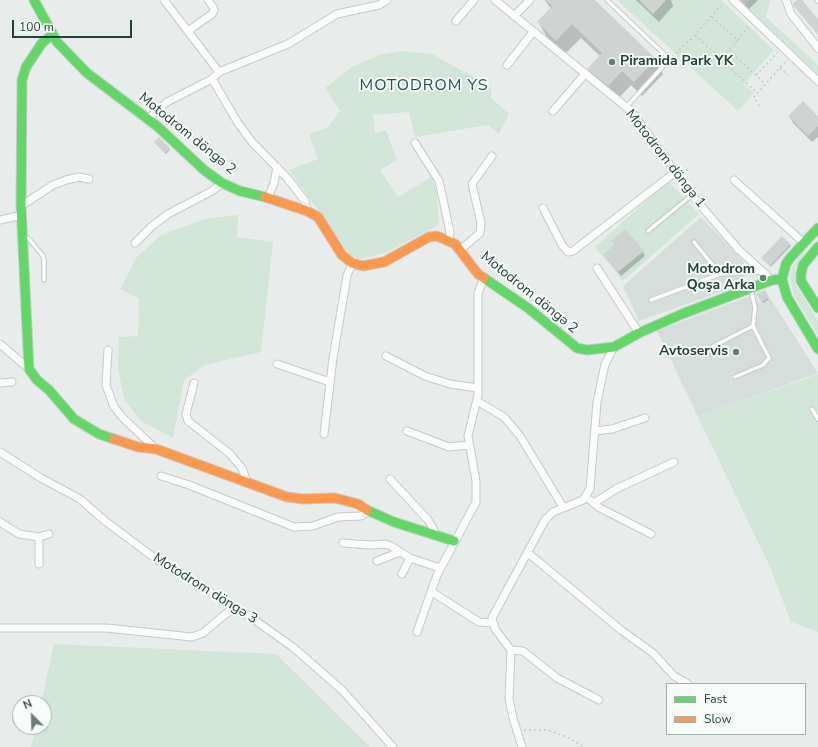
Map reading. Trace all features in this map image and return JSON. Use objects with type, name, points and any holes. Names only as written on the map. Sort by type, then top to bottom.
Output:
[{"type":"street","name":"Motodrom döngə 2","points":[[34,0],[40,8],[52,35],[87,73],[108,91],[148,120],[204,170],[222,183],[240,191],[268,198],[307,211],[321,221],[342,255],[352,263]]},
{"type":"street","points":[[164,0],[218,72]]},
{"type":"street","points":[[188,31],[212,14],[214,10],[213,6],[208,0]]},
{"type":"street","points":[[148,120],[167,102],[212,79],[218,72],[288,44],[337,14],[379,5],[388,0]]},
{"type":"street","points":[[456,21],[474,0]]},
{"type":"street","name":"Motodrom döngə 1","points":[[495,0],[626,107],[639,122],[674,173],[692,195],[739,250],[772,280]]},
{"type":"street","points":[[514,16],[530,0]]},
{"type":"street","points":[[733,0],[818,81]]},
{"type":"street","points":[[786,0],[791,14],[818,48]]},
{"type":"street","points":[[507,65],[533,32]]},
{"type":"street","points":[[29,369],[21,206],[24,73],[42,43],[52,35]]},
{"type":"street","points":[[553,110],[585,74]]},
{"type":"street","points":[[212,79],[238,123],[252,142],[277,167],[305,201],[307,211]]},
{"type":"street","points":[[324,434],[330,382],[347,276],[352,263],[363,266],[384,262],[429,237],[437,236],[449,240],[450,232],[439,181],[415,143]]},
{"type":"street","points":[[460,250],[480,233],[481,223],[472,184],[492,156]]},
{"type":"street","points":[[268,198],[274,183],[277,167]]},
{"type":"street","points":[[543,208],[562,245],[568,252],[573,251],[674,173]]},
{"type":"street","points":[[21,206],[53,185],[79,177],[89,179]]},
{"type":"street","points":[[734,180],[804,242]]},
{"type":"street","points":[[135,243],[151,227],[168,214],[212,191],[222,183]]},
{"type":"street","points":[[0,220],[22,215]]},
{"type":"street","points":[[817,346],[787,297],[782,279],[786,264],[818,228]]},
{"type":"street","name":"Motodrom döngə 2","points":[[449,240],[460,250],[472,268],[484,278],[528,308],[577,348],[587,350],[614,347],[639,333],[682,314],[772,280],[782,279]]},
{"type":"street","points":[[818,247],[803,265],[801,282],[818,308]]},
{"type":"street","points":[[597,268],[639,333]]},
{"type":"street","points":[[417,632],[440,568],[476,502],[476,481],[469,445],[468,427],[477,401],[478,293],[484,278]]},
{"type":"street","points":[[0,344],[29,369],[79,423],[116,440],[138,447],[156,449],[247,482],[266,491],[287,497],[303,499],[335,498],[358,504],[369,511],[454,541]]},
{"type":"street","points":[[522,747],[509,699],[511,650],[492,624],[493,614],[545,520],[553,512],[578,502],[586,497],[592,480],[597,402],[606,364],[614,347]]},
{"type":"street","points":[[108,350],[106,385],[114,407],[124,419],[156,449]]},
{"type":"street","points":[[386,356],[425,376],[450,384],[478,388]]},
{"type":"street","points":[[277,364],[330,382]]},
{"type":"street","points":[[0,383],[12,382]]},
{"type":"street","points":[[194,383],[186,414],[188,421],[229,454],[242,468],[247,482]]},
{"type":"street","points":[[477,401],[504,417],[520,436],[563,507]]},
{"type":"street","points":[[595,431],[612,429],[646,418]]},
{"type":"street","points":[[407,432],[449,447],[469,445]]},
{"type":"street","name":"Motodrom döngə 3","points":[[0,452],[41,478],[80,499],[105,521],[156,559],[272,632],[323,672],[393,747]]},
{"type":"street","points":[[594,503],[611,492],[674,462]]},
{"type":"street","points":[[161,476],[196,488],[294,527],[313,526],[338,516],[361,516],[369,511]]},
{"type":"street","points":[[390,479],[428,520],[434,530],[435,535]]},
{"type":"street","points":[[586,497],[594,503],[651,534]]},
{"type":"street","points":[[0,522],[19,534],[39,537],[49,534]]},
{"type":"street","points":[[39,537],[39,564]]},
{"type":"street","points":[[343,543],[370,546],[385,544],[410,558],[440,568]]},
{"type":"street","points":[[377,561],[400,552]]},
{"type":"street","points":[[528,553],[621,630],[653,653],[674,676],[686,683]]},
{"type":"street","points":[[402,574],[410,558]]},
{"type":"street","points":[[432,592],[479,622],[492,624]]},
{"type":"street","points":[[0,628],[106,628],[192,637],[203,633],[234,607]]},
{"type":"street","points":[[511,650],[523,652],[557,678],[599,700]]},
{"type":"lane","points":[[607,0],[665,55],[666,63],[626,107]]},
{"type":"lane","points":[[648,231],[692,195]]},
{"type":"lane","points":[[22,235],[27,236],[43,256],[44,280]]},
{"type":"lane","points":[[694,242],[720,274]]},
{"type":"lane","points":[[651,300],[720,274],[763,272]]},
{"type":"lane","points":[[735,377],[763,365],[769,358],[753,326],[756,308],[750,289]]},
{"type":"lane","points":[[700,353],[753,326]]},
{"type":"lane","points":[[812,409],[818,418]]},
{"type":"path","points":[[666,63],[695,35],[721,5]]},
{"type":"path","points":[[711,17],[738,40]]},
{"type":"path","points":[[721,59],[754,21]]},
{"type":"path","points":[[695,35],[757,93]]},
{"type":"path","points":[[756,76],[783,47]]},
{"type":"path","points":[[729,50],[766,84]]},
{"type":"path","points":[[759,106],[754,99],[757,93],[792,56]]},
{"type":"path","points":[[780,68],[788,75]]},
{"type":"path","points":[[517,730],[547,730],[567,737],[584,747]]},
{"type":"shaded area","points":[[701,217],[744,262],[743,284],[639,321],[623,286]]},
{"type":"shaded area","name":"Avtoservis","points":[[755,294],[760,303],[770,298],[818,373],[698,417],[657,331]]},
{"type":"green space","points":[[617,0],[721,0],[774,50],[744,84],[754,93],[738,111]]},
{"type":"green space","points":[[750,0],[770,0],[766,17],[818,65],[818,74],[745,5]]},
{"type":"green space","points":[[402,51],[432,54],[491,87],[491,98],[509,114],[499,134],[488,125],[415,137],[409,112],[373,115],[375,133],[386,130],[397,160],[380,170],[398,197],[431,177],[437,192],[439,225],[385,253],[359,259],[350,255],[289,170],[318,159],[309,134],[328,127],[340,111],[325,88],[352,67],[379,55]]},
{"type":"green space","points":[[668,181],[699,214],[623,281],[595,247]]},
{"type":"green space","points":[[238,215],[237,237],[273,242],[261,352],[205,365],[184,380],[173,438],[141,421],[124,399],[118,368],[119,337],[138,336],[139,299],[120,289],[136,258],[161,235],[205,219]]},
{"type":"green space","points":[[802,253],[804,254],[795,267],[796,285],[818,321],[818,335],[794,296],[790,278],[792,268]]},
{"type":"green space","points":[[818,374],[818,632],[791,622],[770,567],[698,417]]},
{"type":"green space","points":[[54,644],[276,654],[370,747],[31,747],[34,735],[52,735],[52,695],[43,695]]},
{"type":"building","points":[[546,0],[595,0],[656,59],[634,82],[622,71],[608,86],[587,69],[602,53],[572,24],[556,41],[537,22],[552,6]]},
{"type":"building","points":[[639,0],[666,0],[653,14]]},
{"type":"building","points":[[797,0],[802,0],[818,19],[818,35],[793,5],[793,3]]},
{"type":"building","points":[[803,101],[818,116],[818,126],[808,136],[788,116]]},
{"type":"building","points":[[159,137],[170,148],[165,153],[154,142]]},
{"type":"building","points":[[625,229],[644,251],[618,272],[603,254],[615,245],[611,241]]},
{"type":"building","points":[[782,236],[790,244],[770,266],[761,258]]},
{"type":"building","points":[[765,290],[769,297],[761,302],[756,294]]},
{"type":"traffic: fast","points":[[34,0],[57,42],[87,73],[157,126],[204,170],[222,183],[240,191],[265,197]]},
{"type":"traffic: fast","points":[[52,35],[42,43],[26,67],[22,80],[21,206],[29,369],[37,380],[49,390],[74,419],[99,434],[114,439]]},
{"type":"traffic: fast","points":[[818,228],[790,258],[786,264],[782,279],[787,297],[818,349]]},
{"type":"traffic: fast","points":[[818,247],[803,265],[801,274],[801,281],[818,308]]},
{"type":"traffic: fast","points":[[484,278],[528,308],[577,348],[587,350],[614,347],[639,333],[682,314],[772,280],[782,279]]},
{"type":"traffic: fast","points":[[367,510],[394,522],[454,541]]},
{"type":"traffic: slow","points":[[265,197],[307,211],[318,217],[342,255],[352,263],[363,266],[384,262],[429,237],[437,236],[455,244],[478,274],[484,278]]},
{"type":"traffic: slow","points":[[114,439],[138,447],[156,449],[287,497],[303,499],[335,498],[358,504],[367,510]]},
{"type":"place","name":"Piramida Park YK","points":[[612,62]]},
{"type":"place","name":"Motodrom Qoşa Arka","points":[[763,278]]},
{"type":"place","name":"Avtoservis","points":[[736,352]]},
{"type":"district","name":"MOTODROM YS","points":[[424,86]]}]
